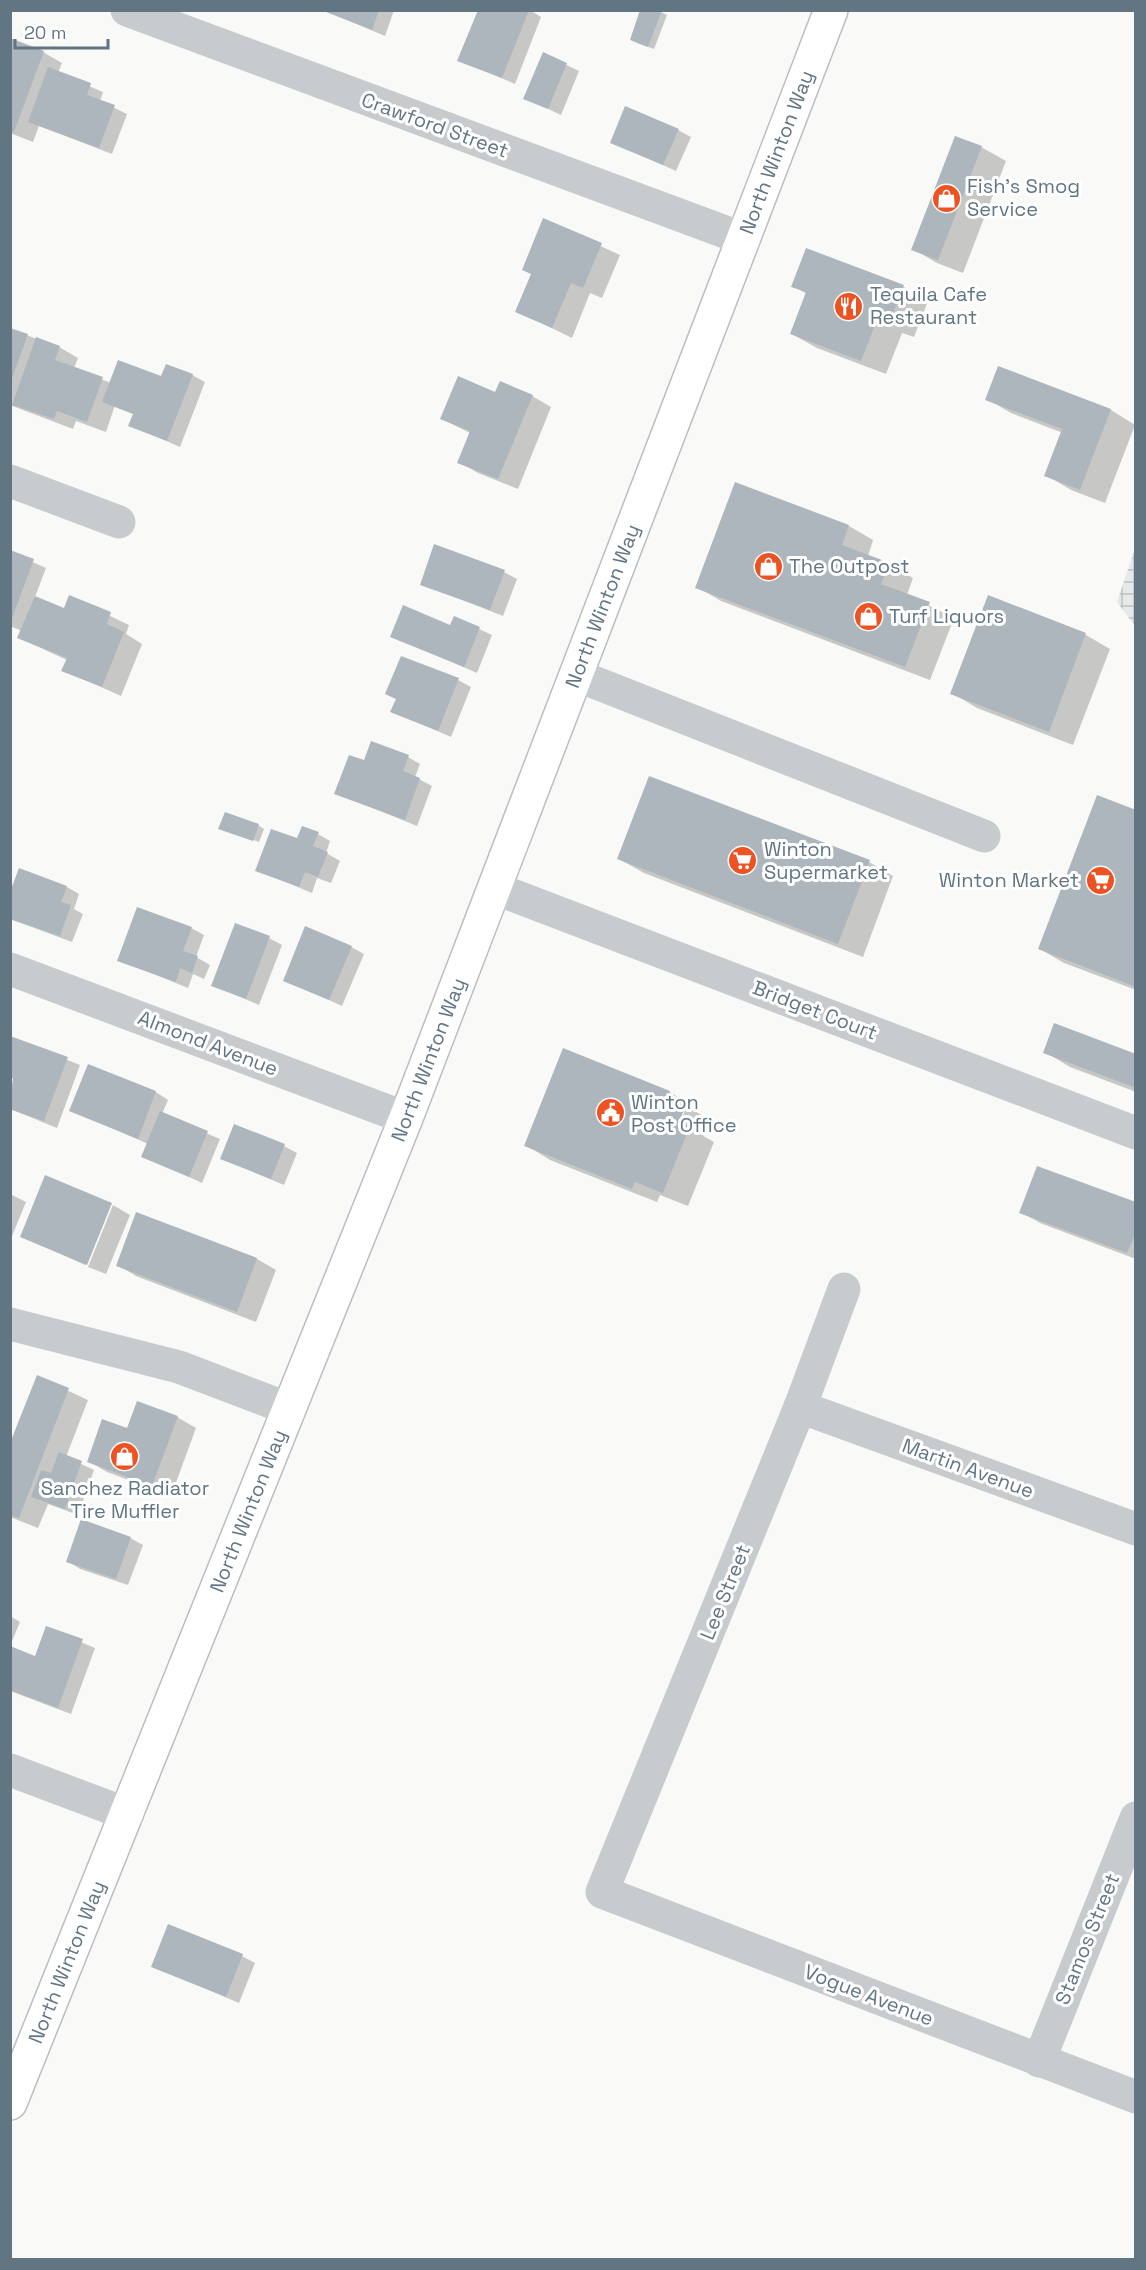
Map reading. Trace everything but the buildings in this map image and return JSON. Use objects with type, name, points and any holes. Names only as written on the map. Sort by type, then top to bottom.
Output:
[{"type":"main road","name":"North Winton Way","points":[[10,2103],[406,1118],[831,10]]},
{"type":"street","name":"Crawford Street","points":[[127,10],[744,238]]},
{"type":"street","points":[[10,481],[119,522]]},
{"type":"street","points":[[576,675],[984,836]]},
{"type":"street","name":"Bridget Court","points":[[494,888],[1136,1133]]},
{"type":"street","name":"Almond Avenue","points":[[10,969],[406,1118]]},
{"type":"street","name":"Lee Street","points":[[602,1893],[800,1407],[844,1289]]},
{"type":"street","points":[[10,1324],[179,1367],[289,1409]]},
{"type":"street","name":"Martin Avenue","points":[[800,1407],[1136,1529]]},
{"type":"street","points":[[10,1770],[127,1814]]},
{"type":"street","name":"Stamos Street","points":[[1039,2061],[1136,1818]]},
{"type":"street","name":"Vogue Avenue","points":[[602,1893],[1136,2097]]},
{"type":"shaded area","points":[[1135,549],[1135,626],[1117,602]]},
{"type":"place","name":"Fish's Smog Service","points":[[946,198]]},
{"type":"place","name":"Tequila Cafe Restaurant","points":[[849,306]]},
{"type":"place","name":"The Outpost","points":[[768,566]]},
{"type":"place","name":"Turf Liquors","points":[[868,616]]},
{"type":"place","name":"Winton Supermarket","points":[[743,860]]},
{"type":"place","name":"Winton Market","points":[[1100,880]]},
{"type":"place","name":"Winton Post Office","points":[[610,1113]]},
{"type":"place","name":"Sanchez Radiator Tire Muffler","points":[[125,1457]]}]
